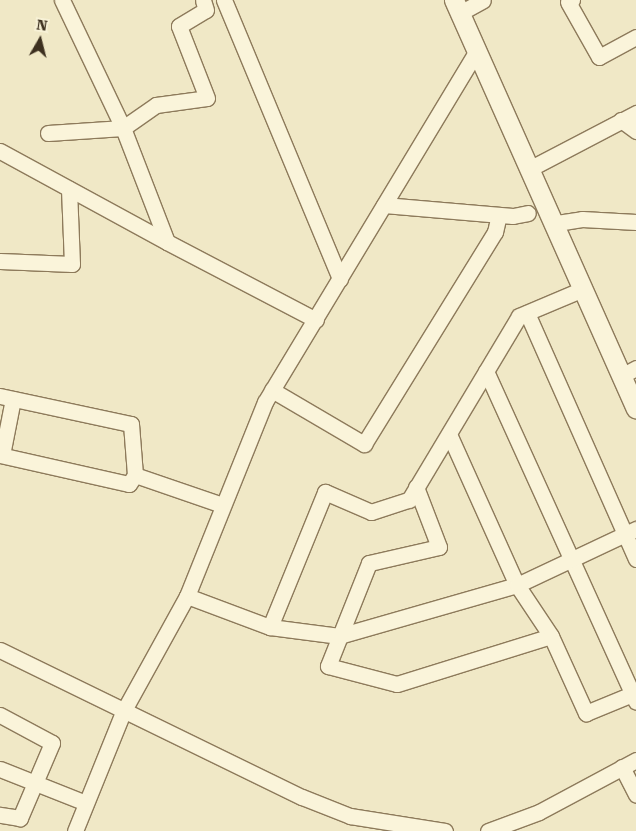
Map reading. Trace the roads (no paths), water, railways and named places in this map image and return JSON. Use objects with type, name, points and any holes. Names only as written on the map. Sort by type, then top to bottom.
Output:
[{"type":"street","points":[[62,0],[123,128],[167,242]]},
{"type":"street","points":[[48,133],[123,128],[156,105],[207,98],[179,26],[206,10],[203,0]]},
{"type":"street","points":[[224,0],[340,279]]},
{"type":"street","points":[[483,0],[457,6],[557,223],[583,289],[629,372],[636,408]]},
{"type":"street","points":[[572,0],[568,2],[599,57],[636,37]]},
{"type":"street","points":[[75,831],[123,712],[187,596],[222,505],[272,390],[477,51]]},
{"type":"street","points":[[531,168],[636,113]]},
{"type":"street","points":[[621,120],[636,130]]},
{"type":"street","points":[[0,151],[316,320]]},
{"type":"street","points":[[0,261],[72,264],[69,189]]},
{"type":"street","points":[[384,205],[499,215],[528,214]]},
{"type":"street","points":[[272,390],[364,444],[495,232],[499,215]]},
{"type":"street","points":[[557,223],[582,219],[636,222]]},
{"type":"street","points":[[270,627],[325,492],[371,512],[409,500],[519,316],[583,289]]},
{"type":"street","points":[[527,312],[631,532],[636,559]]},
{"type":"street","points":[[448,434],[517,585],[551,636],[586,713],[634,698],[486,371]]},
{"type":"street","points":[[6,398],[131,424],[135,475],[129,484],[1,455],[6,398]]},
{"type":"street","points":[[135,475],[222,505]]},
{"type":"street","points":[[416,488],[440,546],[369,563],[328,666],[397,684],[551,636]]},
{"type":"street","points":[[187,596],[270,627],[339,636],[517,585],[631,532]]},
{"type":"street","points":[[0,650],[123,712],[350,816],[445,831]]},
{"type":"street","points":[[0,715],[52,743],[20,818],[0,815]]},
{"type":"street","points":[[488,831],[539,812],[636,760]]},
{"type":"street","points":[[622,767],[636,795]]},
{"type":"street","points":[[0,769],[36,780],[86,803]]}]
